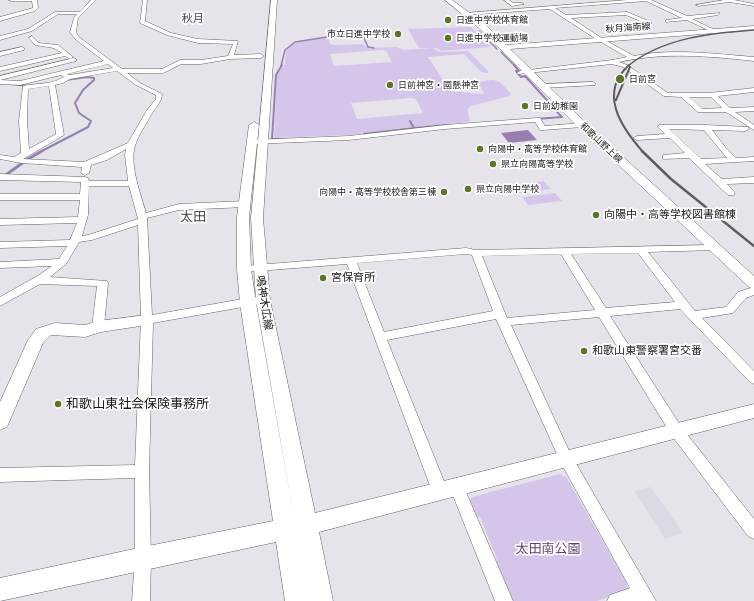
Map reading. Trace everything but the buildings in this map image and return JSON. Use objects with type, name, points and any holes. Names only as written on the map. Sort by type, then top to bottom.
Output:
[{"type":"main road","name":"鳴神木広線","points":[[267,0],[261,56],[257,142],[257,218],[248,303],[295,527],[320,601]]},
{"type":"main road","name":"鳴神木広線","points":[[274,0],[257,142],[243,217],[252,268],[263,300],[295,527],[297,601]]},
{"type":"main road","name":"和歌山野上線","points":[[448,0],[504,47],[525,73],[544,86],[582,125],[713,248],[754,284]]},
{"type":"main road","name":"秋月海南線","points":[[504,47],[754,28]]},
{"type":"main road","points":[[0,422],[36,340],[43,332],[50,329],[92,332],[98,327],[147,320]]},
{"type":"main road","points":[[0,590],[143,558],[295,527],[677,432],[754,411]]},
{"type":"street","points":[[0,19],[36,8],[35,0],[11,0]]},
{"type":"street","points":[[94,0],[76,18],[73,32],[77,38],[138,84],[159,94],[159,99],[150,110],[131,145],[129,155],[133,183],[143,218],[147,320],[142,471],[143,558],[141,601]]},
{"type":"street","points":[[145,0],[142,22],[169,34],[198,41],[236,42],[230,57]]},
{"type":"street","points":[[506,0],[512,5],[565,0],[573,6]]},
{"type":"street","points":[[596,0],[602,3]]},
{"type":"street","points":[[466,14],[646,0],[714,31]]},
{"type":"street","points":[[693,10],[727,0],[754,5]]},
{"type":"street","points":[[550,7],[601,40],[632,57]]},
{"type":"street","points":[[671,12],[686,10]]},
{"type":"street","points":[[0,38],[30,30],[57,13],[80,13]]},
{"type":"street","points":[[565,17],[627,13],[649,23]]},
{"type":"street","points":[[668,21],[718,14]]},
{"type":"street","points":[[32,38],[37,44],[56,46],[83,68]]},
{"type":"street","points":[[0,54],[22,49]]},
{"type":"street","points":[[0,62],[60,49]]},
{"type":"street","points":[[0,69],[66,54]]},
{"type":"street","points":[[525,73],[612,62],[639,55],[692,54],[754,59]]},
{"type":"street","points":[[0,85],[25,87],[52,84],[61,82],[68,77],[120,70],[163,71],[180,62],[201,62],[230,57],[261,56]]},
{"type":"street","points":[[0,78],[74,60]]},
{"type":"street","points":[[0,82],[20,83],[108,62]]},
{"type":"street","points":[[612,62],[625,66],[666,95],[712,94],[754,90]]},
{"type":"street","points":[[62,72],[68,77]]},
{"type":"street","points":[[15,160],[60,135],[52,84]]},
{"type":"street","points":[[544,86],[593,84]]},
{"type":"street","points":[[25,87],[23,121],[25,155]]},
{"type":"street","points":[[712,94],[729,110],[754,128]]},
{"type":"street","points":[[683,95],[700,111],[754,109]]},
{"type":"street","points":[[257,142],[349,138],[445,127],[537,120],[543,128],[582,125]]},
{"type":"street","points":[[731,193],[662,127],[754,128]]},
{"type":"street","points":[[705,128],[722,150],[734,160]]},
{"type":"street","points":[[745,129],[754,135]]},
{"type":"street","points":[[637,138],[672,136]]},
{"type":"street","points":[[0,157],[15,160],[86,165],[104,158],[125,146],[131,145]]},
{"type":"street","points":[[666,157],[692,155]]},
{"type":"street","points":[[699,162],[754,159]]},
{"type":"street","points":[[0,302],[50,272],[62,262],[82,220],[86,165]]},
{"type":"street","points":[[0,177],[84,182],[133,183]]},
{"type":"street","points":[[719,182],[754,180]]},
{"type":"street","points":[[0,197],[84,197]]},
{"type":"street","points":[[0,245],[73,241],[89,238],[143,218],[179,208],[245,204]]},
{"type":"street","points":[[0,222],[82,220]]},
{"type":"street","points":[[252,268],[466,251],[476,253],[713,248]]},
{"type":"street","points":[[640,249],[683,305],[754,379]]},
{"type":"street","points":[[564,250],[677,432],[754,531]]},
{"type":"street","points":[[476,253],[502,318],[566,459],[644,597],[616,601]]},
{"type":"street","points":[[351,261],[380,337],[449,489],[504,601]]},
{"type":"street","points":[[0,266],[62,262]]},
{"type":"street","points":[[37,280],[103,283],[98,327]]},
{"type":"street","points":[[0,292],[15,292]]},
{"type":"street","points":[[693,315],[729,310],[742,295],[754,292]]},
{"type":"street","points":[[147,320],[263,300]]},
{"type":"street","points":[[380,337],[502,318],[603,313],[683,305]]},
{"type":"street","points":[[0,475],[142,471]]},
{"type":"shaded area","points":[[528,130],[537,140],[509,143],[501,133]]},
{"type":"shaded area","points":[[651,487],[683,533],[665,539],[634,491]]},
{"type":"green space","name":"日進中学校運動場","points":[[471,27],[491,47],[441,51],[437,48],[419,48],[408,29]]},
{"type":"green space","name":"日前神宮・國懸神宮","points":[[325,38],[328,39],[330,44],[334,45],[363,44],[369,48],[397,47],[403,50],[433,48],[439,52],[468,51],[489,72],[488,73],[481,72],[464,54],[428,57],[450,91],[481,94],[484,93],[479,84],[480,82],[495,80],[501,83],[511,94],[509,96],[471,106],[467,110],[470,120],[468,122],[410,127],[350,135],[275,138],[277,75],[285,64],[286,50],[298,42]],"holes":[[[386,51],[392,62],[334,66],[330,54]],[[412,98],[416,99],[423,113],[357,119],[351,103]]]},
{"type":"green space","points":[[543,181],[551,189],[519,193],[512,185]]},
{"type":"green space","points":[[555,193],[562,201],[528,205],[522,197]]},
{"type":"green space","name":"太田南公園","points":[[560,474],[567,478],[627,584],[625,592],[597,601],[507,601],[491,561],[497,559],[480,517],[475,518],[468,503],[472,497]]},
{"type":"waterway","points":[[479,31],[497,49]]},
{"type":"waterway","points":[[281,66],[285,50],[295,42],[359,32]]},
{"type":"waterway","points":[[364,38],[368,47],[374,48]]},
{"type":"waterway","points":[[501,52],[514,65]]},
{"type":"waterway","points":[[282,65],[276,75],[272,139],[282,139]]},
{"type":"waterway","points":[[514,65],[519,71],[516,71],[521,77],[525,76],[555,109]]},
{"type":"waterway","points":[[40,152],[88,127],[91,121],[79,113],[75,103],[83,90],[94,80],[94,78],[87,77],[66,80]]},
{"type":"waterway","points":[[11,84],[29,86]]},
{"type":"waterway","points":[[536,119],[562,117],[557,112]]},
{"type":"waterway","points":[[410,121],[414,128]]},
{"type":"waterway","points":[[414,128],[446,125]]},
{"type":"waterway","points":[[364,134],[414,128]]},
{"type":"waterway","points":[[0,179],[42,151]]},
{"type":"railway","points":[[628,66],[656,49],[671,43],[704,35],[754,30]]},
{"type":"railway","points":[[628,66],[620,76],[615,87],[614,98],[616,110],[627,132],[643,152]]},
{"type":"railway","points":[[616,100],[630,67]]},
{"type":"railway","points":[[643,152],[671,179],[754,246]]},
{"type":"place","name":"日進中学校体育館","points":[[448,20]]},
{"type":"place","name":"市立日進中学校","points":[[398,34]]},
{"type":"place","name":"日進中学校運動場","points":[[448,38]]},
{"type":"place","name":"日前宮","points":[[620,79]]},
{"type":"place","name":"日前神宮・國懸神宮","points":[[390,85]]},
{"type":"place","name":"日前幼稚園","points":[[525,106]]},
{"type":"place","name":"向陽中・高等学校体育館","points":[[480,149]]},
{"type":"place","name":"県立向陽高等学校","points":[[493,164]]},
{"type":"place","name":"県立向陽中学校","points":[[468,189]]},
{"type":"place","name":"向陽中・高等学校校舎第三棟","points":[[444,192]]},
{"type":"place","name":"向陽中・高等学校図書館棟","points":[[596,215]]},
{"type":"place","name":"宮保育所","points":[[323,278]]},
{"type":"place","name":"和歌山東警察署宮交番","points":[[584,351]]},
{"type":"place","name":"和歌山東社会保険事務所","points":[[58,404]]},
{"type":"district","name":"秋月","points":[[193,19]]},
{"type":"district","name":"太田","points":[[193,217]]}]
